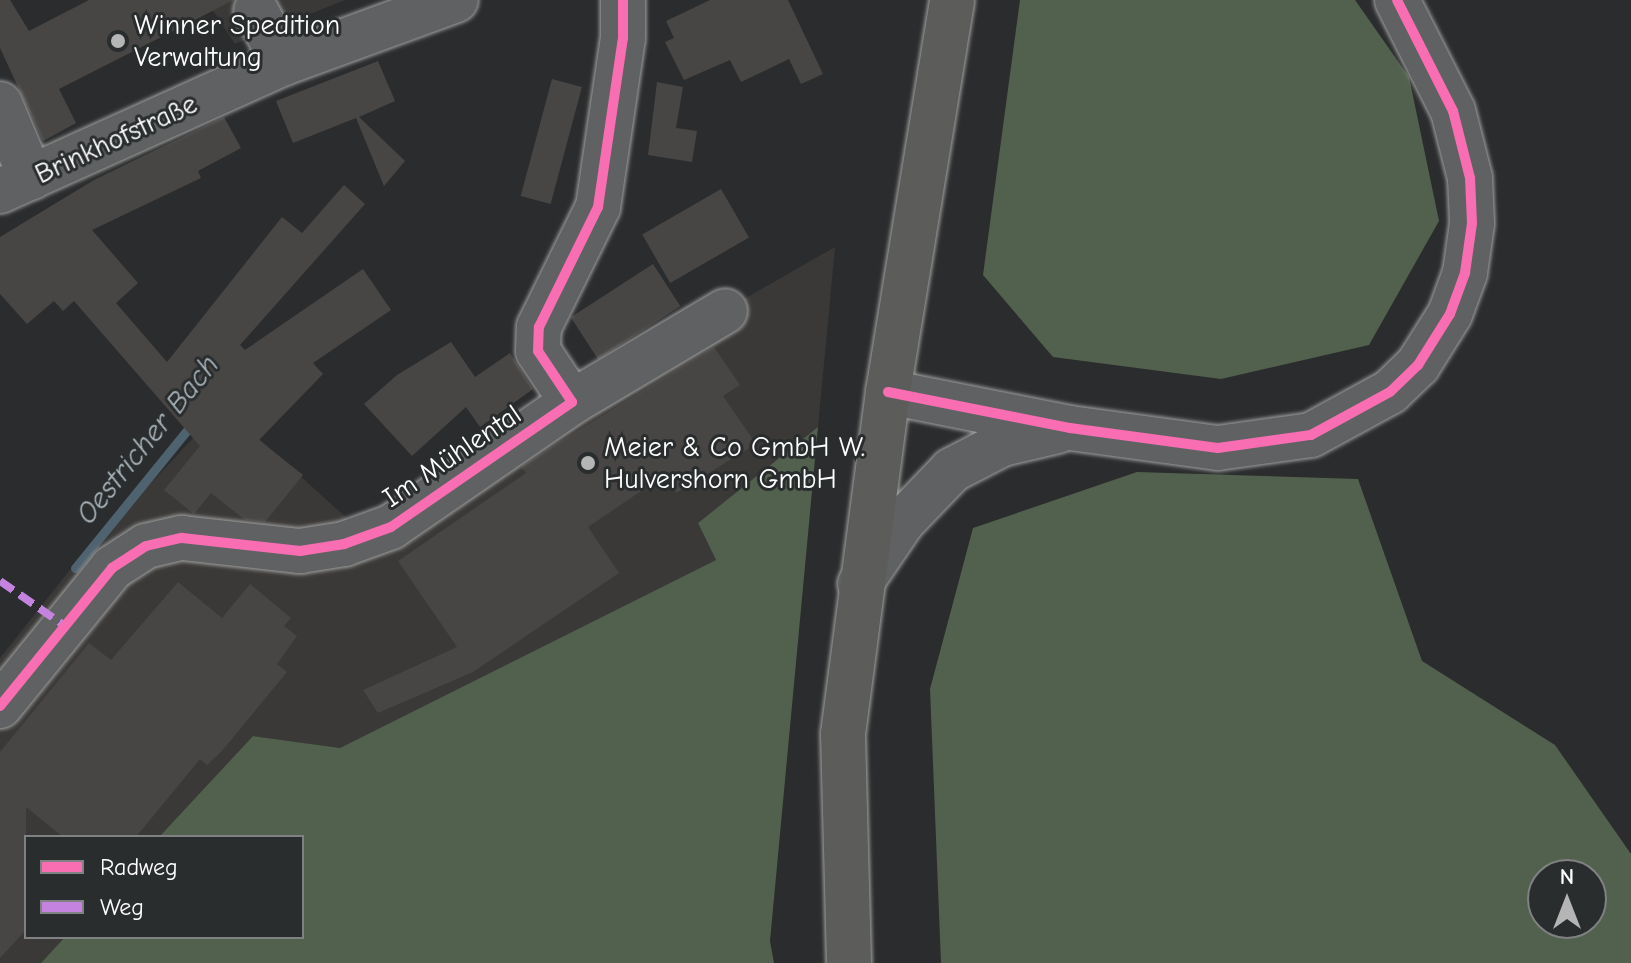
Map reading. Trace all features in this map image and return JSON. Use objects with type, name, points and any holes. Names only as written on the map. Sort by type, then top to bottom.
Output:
[{"type":"main road","points":[[849,963],[843,734],[860,584],[888,392],[952,0]]},
{"type":"street","name":"Brinkhofstraße","points":[[16,184],[284,63],[456,0]]},
{"type":"street","points":[[572,402],[538,351],[539,327],[598,207],[623,38],[623,0]]},
{"type":"street","points":[[888,392],[1070,428],[1218,448],[1286,442],[1356,415],[1418,365],[1459,292],[1470,247],[1472,202],[1453,111],[1397,0]]},
{"type":"street","points":[[256,11],[284,63]]},
{"type":"street","points":[[0,104],[16,184]]},
{"type":"street","name":"Im Mühlental","points":[[0,706],[112,568],[146,546],[182,538],[300,551],[344,544],[391,527],[572,402],[725,311]]},
{"type":"street","points":[[860,584],[903,521],[952,470],[1002,444],[1070,428]]},
{"type":"shaded area","points":[[206,0],[345,0],[235,44]]},
{"type":"shaded area","points":[[835,247],[818,427],[698,523],[716,560],[340,748],[253,736],[161,835],[24,835],[24,939],[63,939],[41,963],[0,963],[0,658],[69,571],[223,406],[352,523]]},
{"type":"green space","points":[[1020,0],[1355,0],[1409,77],[1439,221],[1369,345],[1221,379],[1053,357],[983,275]]},
{"type":"green space","points":[[818,427],[770,941],[774,963],[41,963],[63,939],[304,939],[304,835],[161,835],[253,736],[340,748],[716,560],[698,523]]},
{"type":"green space","points":[[1137,472],[1358,479],[1422,661],[1555,745],[1631,854],[1631,963],[941,963],[930,689],[973,528]]},
{"type":"building","points":[[0,0],[10,0],[29,31],[89,0],[234,0],[59,89],[76,123],[43,141],[0,48]]},
{"type":"building","points":[[710,0],[788,0],[823,74],[801,84],[789,59],[741,82],[730,60],[684,80],[665,42],[674,38],[666,21]]},
{"type":"building","points":[[378,61],[395,101],[359,117],[405,161],[384,186],[356,118],[293,143],[276,101]]},
{"type":"building","points":[[552,79],[582,87],[551,204],[521,196]]},
{"type":"building","points":[[657,82],[683,87],[676,128],[697,131],[692,162],[648,155]]},
{"type":"building","points":[[224,117],[241,148],[198,171],[201,178],[92,230],[138,283],[116,303],[167,362],[282,217],[302,233],[344,185],[365,204],[240,345],[245,350],[363,269],[391,310],[313,363],[323,374],[259,440],[303,475],[265,522],[245,520],[211,493],[194,514],[164,490],[200,446],[74,301],[63,311],[54,301],[27,324],[0,294],[0,237],[94,180]]},
{"type":"building","points":[[721,189],[749,237],[670,283],[642,234]]},
{"type":"building","points":[[653,264],[680,306],[598,359],[571,317]]},
{"type":"building","points":[[451,342],[475,377],[510,353],[533,389],[480,427],[466,407],[412,456],[364,404],[397,375]]},
{"type":"building","points":[[714,347],[740,385],[723,396],[756,444],[676,493],[665,475],[588,527],[619,573],[473,672],[378,713],[363,690],[457,647],[398,561],[526,473],[521,467]]},
{"type":"building","points":[[178,582],[222,618],[250,584],[291,618],[284,626],[297,636],[277,664],[287,672],[222,751],[207,765],[200,759],[138,835],[61,835],[26,807],[24,932],[0,958],[0,752],[89,643],[111,660]]},
{"type":"waterway","name":"Oestricher Bach","points":[[75,568],[193,423]]},
{"type":"marked path","points":[[0,581],[65,626]]},
{"type":"cycle path","points":[[0,706],[112,568],[146,546],[182,538],[300,551],[344,544],[391,527],[572,402],[538,351],[539,327],[598,207],[623,38],[623,0]]},
{"type":"cycle path","points":[[888,392],[1070,428],[1218,448],[1311,435],[1390,392],[1418,365],[1450,314],[1465,273],[1472,223],[1470,178],[1453,111],[1397,0]]},
{"type":"place","name":"Winner Spedition Verwaltung","points":[[118,41]]},
{"type":"place","name":"Meier & Co GmbH W. Hulvershorn GmbH","points":[[588,463]]}]
